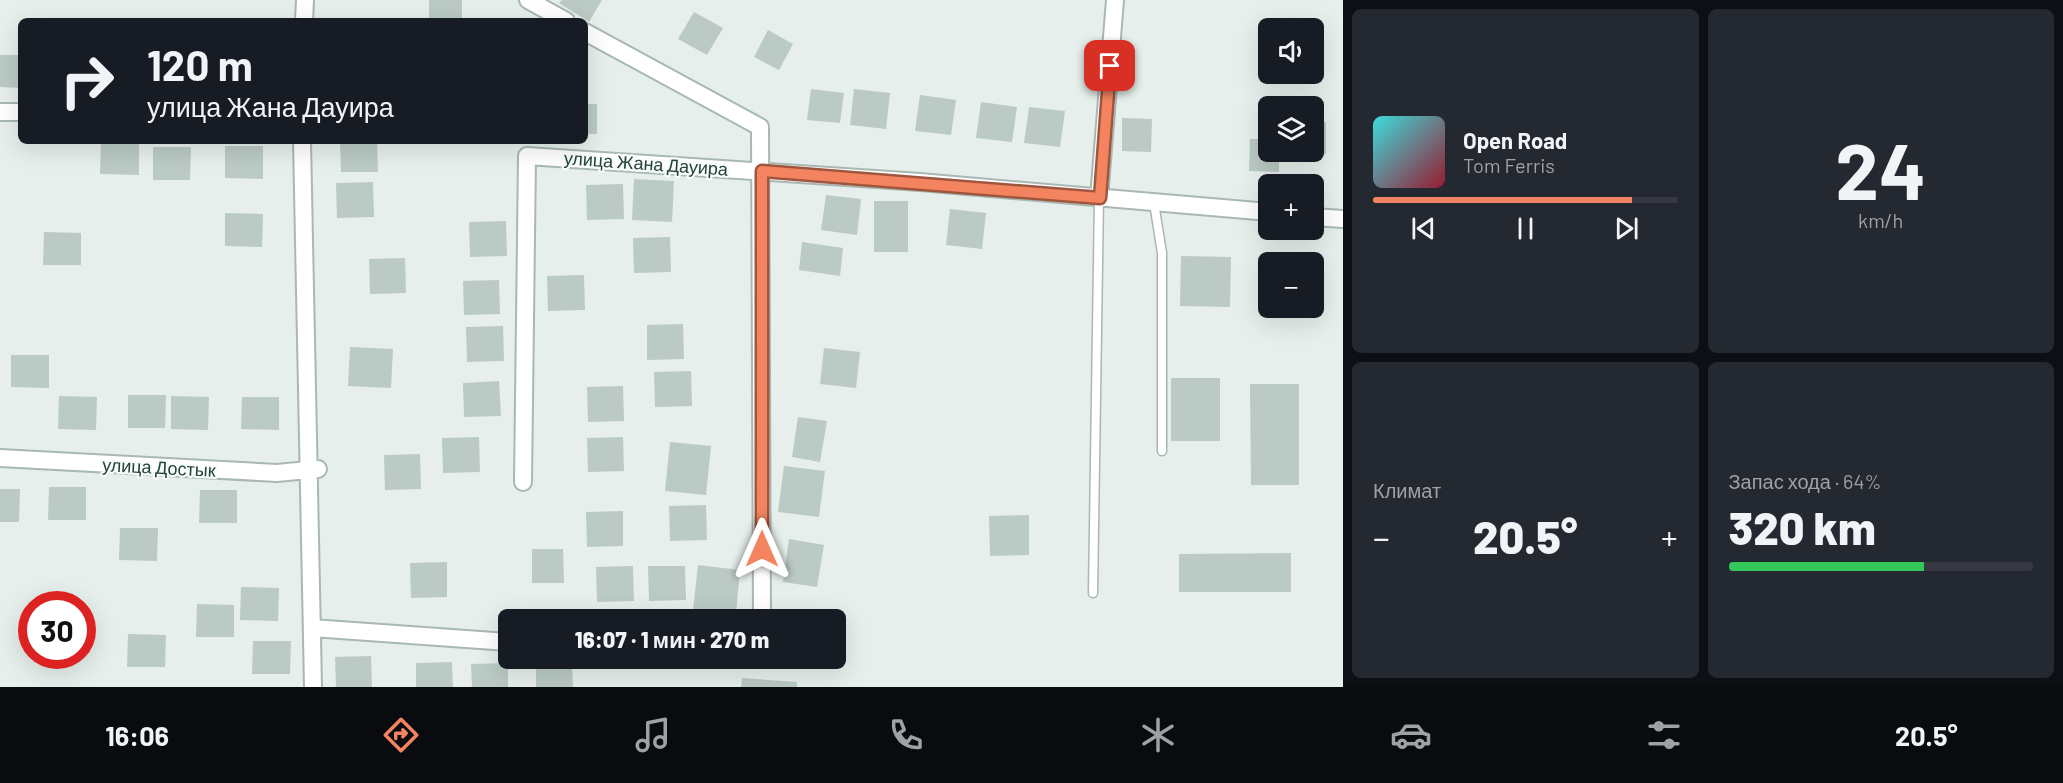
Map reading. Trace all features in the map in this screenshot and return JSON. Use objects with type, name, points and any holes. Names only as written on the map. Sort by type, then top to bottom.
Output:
[{"type":"street","points":[[304,18],[305,0]]},
{"type":"street","points":[[528,0],[561,18]]},
{"type":"street","points":[[1100,198],[1115,0]]},
{"type":"street","points":[[588,34],[760,127],[762,171],[762,609]]},
{"type":"street","points":[[0,112],[18,112]]},
{"type":"street","points":[[302,144],[313,469],[313,687]]},
{"type":"street","name":"улица Жана Дауира","points":[[523,482],[527,156],[762,171],[1258,211]]},
{"type":"street","points":[[1324,218],[1343,219]]},
{"type":"street","name":"улица Достык","points":[[0,458],[276,473],[313,469]]},
{"type":"street","points":[[312,628],[498,641]]},
{"type":"lane","points":[[1093,593],[1100,198]]},
{"type":"lane","points":[[1154,203],[1162,253],[1162,451]]},
{"type":"building","points":[[429,0],[462,0],[462,18],[429,18]]},
{"type":"building","points":[[562,0],[602,0],[589,22],[588,18],[583,18],[559,3]]},
{"type":"building","points":[[694,12],[723,28],[707,55],[678,39]]},
{"type":"building","points":[[768,30],[793,44],[779,70],[754,57]]},
{"type":"building","points":[[0,55],[18,55],[18,88],[0,87]]},
{"type":"building","points":[[811,89],[844,93],[840,123],[807,120]]},
{"type":"building","points":[[854,89],[890,93],[886,129],[850,125]]},
{"type":"building","points":[[920,95],[956,100],[951,135],[915,131]]},
{"type":"building","points":[[981,102],[1017,107],[1012,142],[976,138]]},
{"type":"building","points":[[588,104],[597,104],[597,134],[588,134]]},
{"type":"building","points":[[1029,107],[1065,111],[1060,147],[1024,143]]},
{"type":"building","points":[[1122,118],[1152,119],[1151,152],[1122,151]]},
{"type":"building","points":[[1324,122],[1326,122],[1326,154],[1324,154]]},
{"type":"building","points":[[1250,139],[1258,139],[1258,162],[1279,162],[1279,172],[1249,171]]},
{"type":"building","points":[[101,144],[139,144],[139,175],[100,174]]},
{"type":"building","points":[[340,144],[377,144],[378,172],[341,172]]},
{"type":"building","points":[[225,146],[263,146],[263,179],[225,178]]},
{"type":"building","points":[[153,147],[191,147],[190,180],[153,180]]},
{"type":"building","points":[[634,179],[674,181],[672,222],[632,220]]},
{"type":"building","points":[[373,182],[374,217],[337,218],[336,183]]},
{"type":"building","points":[[623,184],[624,219],[587,220],[586,185]]},
{"type":"building","points":[[826,195],[861,199],[857,235],[821,230]]},
{"type":"building","points":[[874,201],[908,201],[908,252],[874,252]]},
{"type":"building","points":[[950,209],[986,213],[982,249],[946,245]]},
{"type":"building","points":[[225,213],[263,214],[262,247],[225,246]]},
{"type":"building","points":[[506,221],[507,256],[470,257],[469,222]]},
{"type":"building","points":[[44,232],[81,233],[81,265],[43,265]]},
{"type":"building","points":[[670,237],[671,272],[634,273],[633,238]]},
{"type":"building","points":[[802,242],[843,248],[840,276],[799,270]]},
{"type":"building","points":[[1181,256],[1231,257],[1230,307],[1180,306]]},
{"type":"building","points":[[405,258],[406,293],[370,294],[369,259]]},
{"type":"building","points":[[584,275],[585,310],[548,311],[547,276]]},
{"type":"building","points":[[499,280],[500,314],[464,315],[463,281]]},
{"type":"building","points":[[683,324],[684,359],[647,360],[647,325]]},
{"type":"building","points":[[503,326],[504,361],[467,362],[466,327]]},
{"type":"building","points":[[350,347],[393,349],[391,388],[348,386]]},
{"type":"building","points":[[824,348],[860,352],[856,388],[820,384]]},
{"type":"building","points":[[11,355],[49,355],[49,388],[11,387]]},
{"type":"building","points":[[691,371],[692,406],[655,407],[654,372]]},
{"type":"building","points":[[1171,378],[1220,378],[1220,441],[1171,441]]},
{"type":"building","points":[[499,381],[501,416],[464,417],[463,383]]},
{"type":"building","points":[[1250,384],[1299,384],[1299,485],[1251,485]]},
{"type":"building","points":[[623,386],[624,421],[588,422],[587,387]]},
{"type":"building","points":[[128,395],[166,395],[165,428],[128,428]]},
{"type":"building","points":[[59,396],[97,397],[96,430],[58,429]]},
{"type":"building","points":[[171,396],[209,397],[208,430],[171,429]]},
{"type":"building","points":[[242,397],[279,397],[279,430],[241,429]]},
{"type":"building","points":[[798,417],[827,421],[820,462],[792,457]]},
{"type":"building","points":[[479,437],[480,472],[443,473],[442,438]]},
{"type":"building","points":[[623,437],[624,471],[588,472],[587,438]]},
{"type":"building","points":[[670,442],[711,446],[706,495],[665,491]]},
{"type":"building","points":[[420,454],[421,489],[385,490],[384,455]]},
{"type":"building","points":[[784,466],[825,471],[819,517],[778,512]]},
{"type":"building","points":[[49,487],[86,487],[86,520],[48,520]]},
{"type":"building","points":[[0,489],[20,489],[19,522],[0,522]]},
{"type":"building","points":[[200,490],[237,490],[237,523],[199,523]]},
{"type":"building","points":[[706,505],[707,540],[670,541],[669,506]]},
{"type":"building","points":[[623,511],[623,546],[587,547],[586,512]]},
{"type":"building","points":[[1029,515],[1029,555],[990,556],[989,516]]},
{"type":"building","points":[[120,528],[158,528],[157,561],[119,560]]},
{"type":"building","points":[[789,539],[824,545],[817,587],[783,582]]},
{"type":"building","points":[[532,549],[563,549],[564,583],[532,583]]},
{"type":"building","points":[[1291,553],[1291,592],[1179,592],[1179,554]]},
{"type":"building","points":[[447,562],[447,597],[411,598],[410,563]]},
{"type":"building","points":[[698,565],[740,570],[736,609],[693,609]]},
{"type":"building","points":[[633,566],[634,601],[597,602],[596,567]]},
{"type":"building","points":[[648,566],[685,566],[686,600],[649,601]]},
{"type":"building","points":[[241,587],[279,588],[278,621],[240,620]]},
{"type":"building","points":[[197,604],[234,605],[234,637],[196,637]]},
{"type":"building","points":[[128,634],[166,635],[165,667],[127,667]]},
{"type":"building","points":[[253,641],[291,641],[290,674],[252,674]]},
{"type":"building","points":[[371,656],[372,687],[336,687],[335,657]]},
{"type":"building","points":[[452,662],[453,687],[416,687],[416,663]]},
{"type":"building","points":[[498,663],[498,669],[508,669],[508,687],[472,687],[471,664]]},
{"type":"building","points":[[536,669],[572,669],[573,687],[536,687]]},
{"type":"building","points":[[742,678],[797,682],[797,687],[741,687]]},
{"type":"route","points":[[762,549],[762,171],[1100,198],[1110,66]]}]
